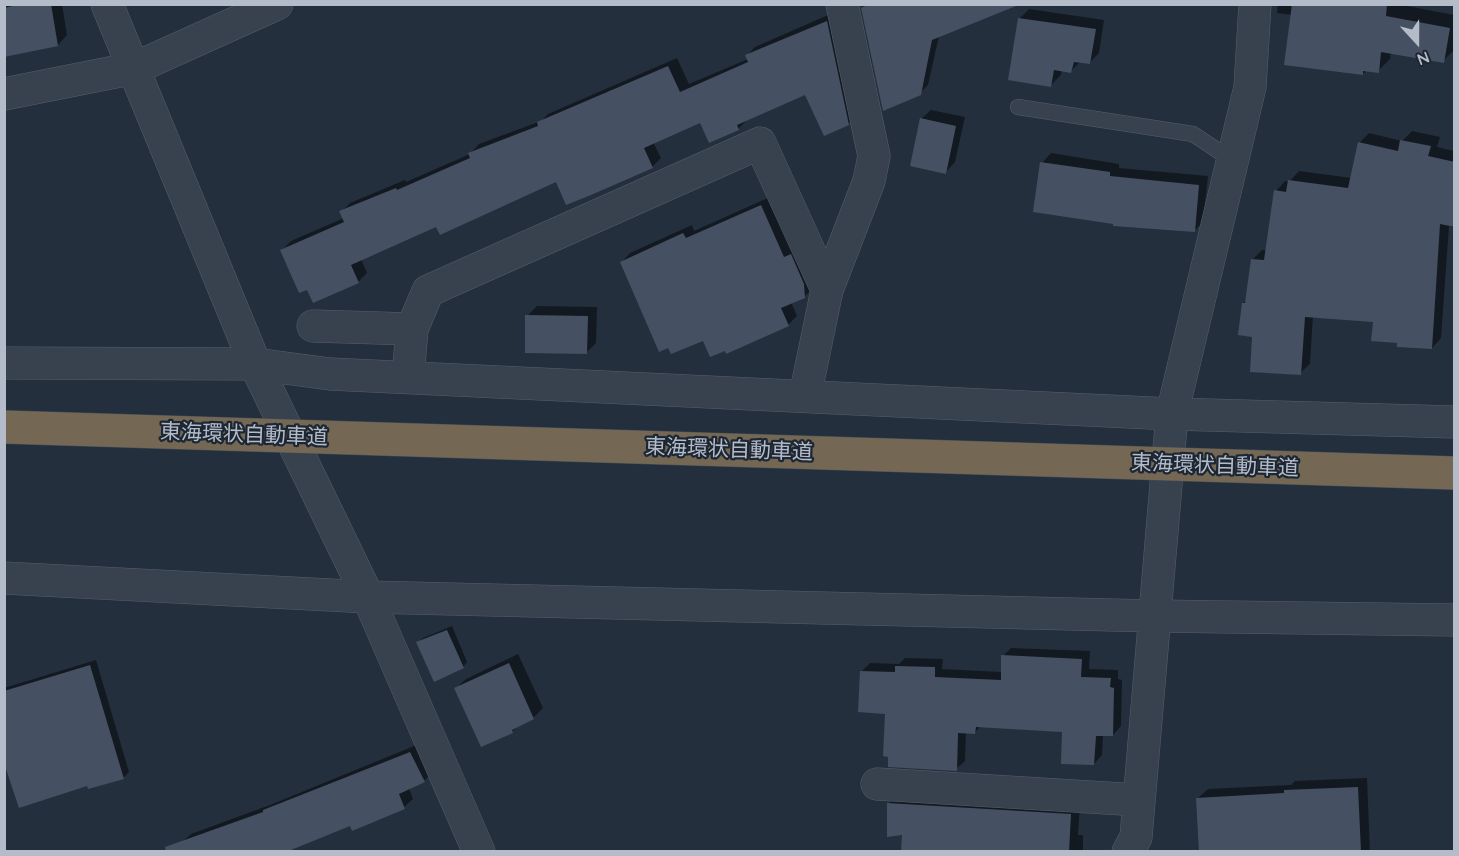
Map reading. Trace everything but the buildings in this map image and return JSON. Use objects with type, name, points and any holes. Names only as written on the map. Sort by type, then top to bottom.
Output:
[{"type":"highway","name":"東海環状自動車道","points":[[4,427],[1455,473]]},
{"type":"street","points":[[107,4],[255,364],[368,597],[479,852]]},
{"type":"street","points":[[4,94],[135,68],[277,4]]},
{"type":"street","points":[[805,396],[827,290],[869,181],[874,156],[842,4]]},
{"type":"street","points":[[1128,852],[1136,837],[1172,414],[1250,87],[1255,4]]},
{"type":"street","points":[[408,377],[412,329],[428,291],[760,143],[827,290]]},
{"type":"street","points":[[313,327],[412,329]]},
{"type":"street","points":[[4,363],[255,364],[330,374],[1172,414],[1455,422]]},
{"type":"street","points":[[4,578],[368,597],[1154,616],[1455,620]]},
{"type":"street","points":[[877,784],[1139,800]]},
{"type":"lane","points":[[1018,108],[1193,134],[1232,160]]}]
